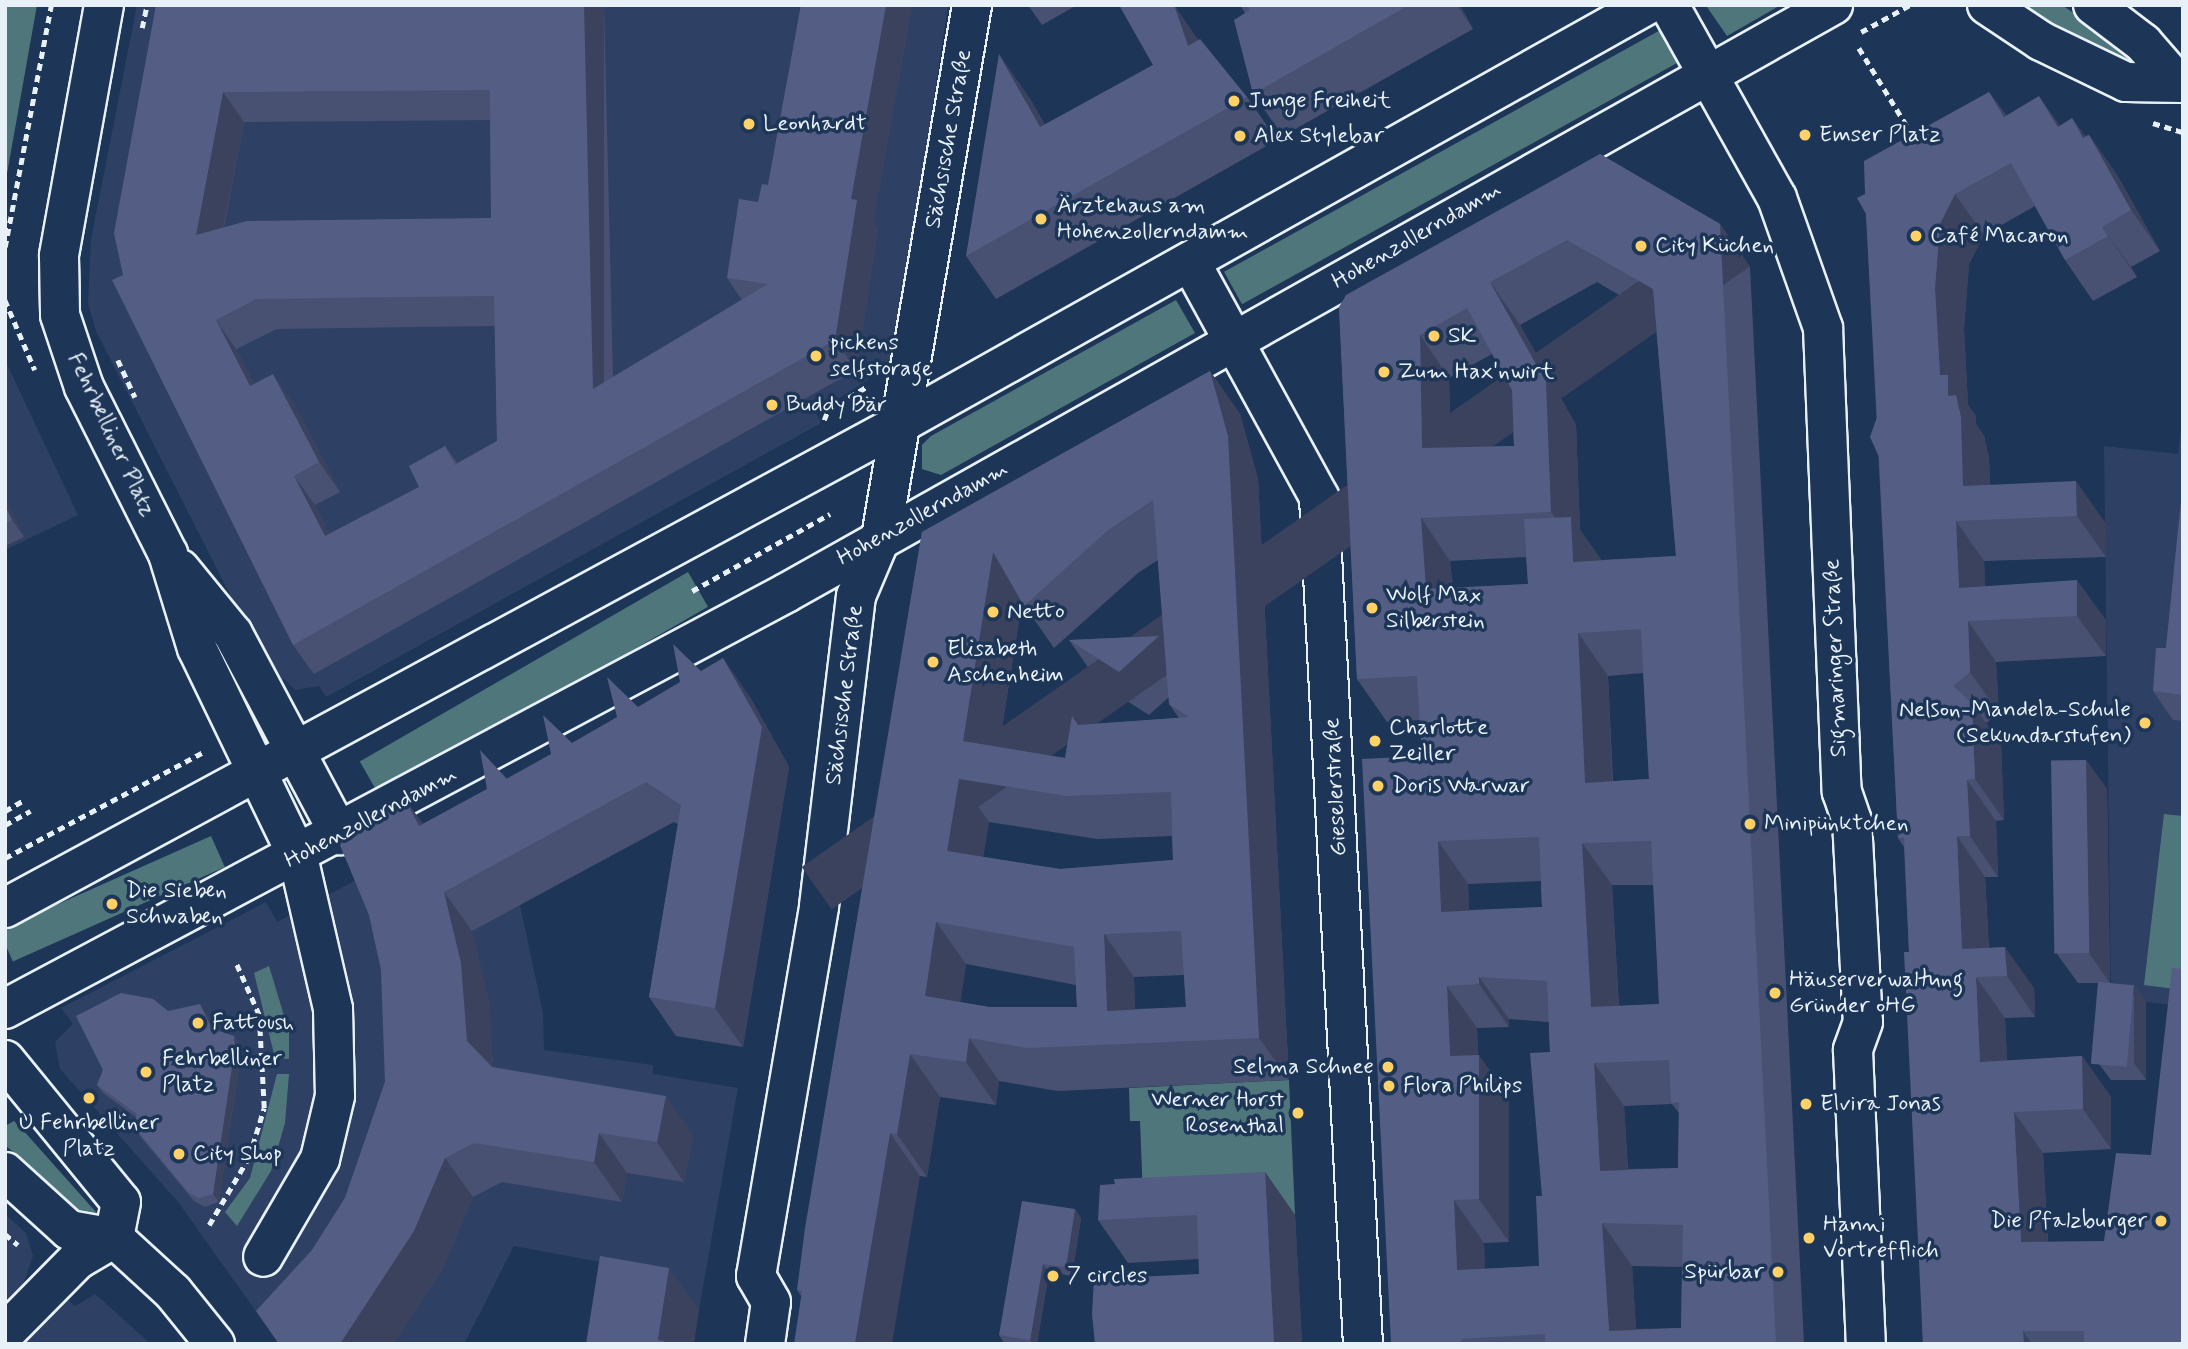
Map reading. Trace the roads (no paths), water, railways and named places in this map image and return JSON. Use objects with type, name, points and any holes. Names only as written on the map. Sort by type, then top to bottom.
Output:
[{"type":"street","name":"Fehrbelliner Platz","points":[[104,5],[59,256],[60,314],[84,387],[168,554],[197,648],[298,857],[333,1009],[335,1096],[320,1159],[263,1257]]},
{"type":"street","name":"Sächsische Straße","points":[[765,1344],[771,1302],[756,1276],[819,906],[856,596],[881,537],[896,426],[972,5]]},
{"type":"street","points":[[5,908],[896,426],[1647,5]]},
{"type":"street","name":"Sigmaringer Straße","points":[[1668,5],[1777,198],[1823,328],[1842,792],[1852,821],[1863,1022],[1853,1050],[1866,1344]]},
{"type":"street","name":"Hohenzollerndamm","points":[[5,1009],[340,835],[1236,340],[1833,5]]},
{"type":"street","points":[[1987,5],[2041,41],[2126,82],[2179,82]]},
{"type":"street","points":[[2093,5],[2143,43],[2179,82]]},
{"type":"street","name":"Gieselerstraße","points":[[1191,263],[1236,340],[1319,497],[1363,1344]]},
{"type":"street","name":"Fehrbelliner Platz","points":[[168,554],[233,634],[300,750],[340,835]]},
{"type":"street","points":[[5,1060],[121,1202],[114,1238],[77,1260],[5,1333]]},
{"type":"street","points":[[5,1172],[69,1230],[114,1238],[173,1292],[215,1344]]},
{"type":"place","name":"Junge Freiheit","points":[[1234,101]]},
{"type":"place","name":"Leonhardt","points":[[749,124]]},
{"type":"place","name":"Emser Platz","points":[[1805,135]]},
{"type":"place","name":"Alex Stylebar","points":[[1240,136]]},
{"type":"place","name":"Ärztehaus am Hohenzollerndamm","points":[[1041,219]]},
{"type":"place","name":"Café Macaron","points":[[1916,236]]},
{"type":"place","name":"City Küchen","points":[[1641,246]]},
{"type":"place","name":"SK","points":[[1434,336]]},
{"type":"place","name":"pickens selfstorage","points":[[816,356]]},
{"type":"place","name":"Zum Hax'nwirt","points":[[1384,372]]},
{"type":"place","name":"Buddy Bär","points":[[772,405]]},
{"type":"place","name":"Wolf Max Silberstein","points":[[1372,608]]},
{"type":"place","name":"Netto","points":[[993,612]]},
{"type":"place","name":"Elisabeth Aschenheim","points":[[933,662]]},
{"type":"place","name":"Nelson-Mandela-Schule (Sekundarstufen)","points":[[2145,723]]},
{"type":"place","name":"Charlotte Zeiller","points":[[1375,741]]},
{"type":"place","name":"Doris Warwar","points":[[1378,786]]},
{"type":"place","name":"Minipünktchen","points":[[1750,824]]},
{"type":"place","name":"Die Sieben Schwaben","points":[[112,904]]},
{"type":"place","name":"Häuserverwaltung Gründer oHG","points":[[1775,993]]},
{"type":"place","name":"Fattoush","points":[[198,1023]]},
{"type":"place","name":"Selma Schnee","points":[[1388,1067]]},
{"type":"place","name":"Fehrbelliner Platz","points":[[146,1072]]},
{"type":"place","name":"Flora Philips","points":[[1389,1086]]},
{"type":"place","name":"U Fehrbelliner Platz","points":[[89,1098]]},
{"type":"place","name":"Elvira Jonas","points":[[1806,1104]]},
{"type":"place","name":"Werner Horst Rosenthal","points":[[1298,1113]]},
{"type":"place","name":"City Shop","points":[[179,1154]]},
{"type":"place","name":"Die Pfalzburger","points":[[2161,1221]]},
{"type":"place","name":"Hanni Vortrefflich","points":[[1809,1238]]},
{"type":"place","name":"Spürbar","points":[[1778,1272]]},
{"type":"place","name":"7 circles","points":[[1053,1276]]}]
